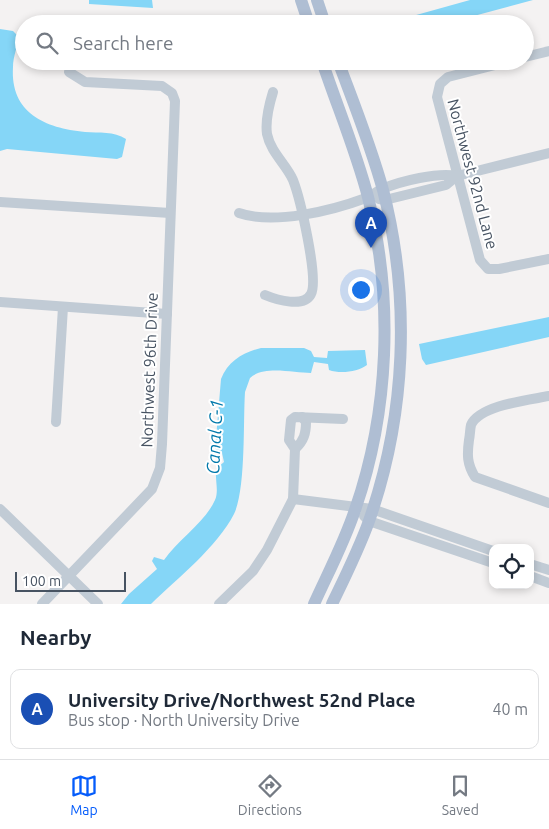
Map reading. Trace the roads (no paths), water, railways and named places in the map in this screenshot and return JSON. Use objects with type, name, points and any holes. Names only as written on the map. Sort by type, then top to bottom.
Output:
[{"type":"main road","points":[[301,0],[306,15]]},
{"type":"main road","points":[[316,2],[321,15]]},
{"type":"main road","points":[[314,604],[355,509],[367,471],[378,418],[384,354],[381,270],[368,198],[325,70]]},
{"type":"main road","points":[[332,604],[371,515],[384,469],[396,415],[401,347],[397,264],[384,194],[341,70]]},
{"type":"street","points":[[534,55],[549,51]]},
{"type":"street","name":"Northwest 92nd Lane","points":[[475,70],[448,77],[440,84],[437,97],[480,260],[488,268],[499,269],[549,258]]},
{"type":"street","name":"Northwest 96th Drive","points":[[42,604],[152,489],[160,468],[161,452],[175,101],[172,92],[162,86],[85,82],[69,72]]},
{"type":"street","points":[[265,295],[278,300],[303,301],[311,294],[313,285],[302,214],[293,181],[276,156],[267,133],[268,105],[273,92]]},
{"type":"street","points":[[384,194],[425,190],[446,185],[457,176],[549,153]]},
{"type":"street","points":[[239,213],[255,218],[302,214],[384,194],[443,173],[457,176]]},
{"type":"street","points":[[422,179],[425,190]]},
{"type":"street","points":[[0,202],[170,213]]},
{"type":"street","points":[[0,302],[167,314]]},
{"type":"street","points":[[56,422],[63,307]]},
{"type":"street","points":[[549,396],[492,408],[481,414],[472,424],[467,454],[475,477],[549,503]]},
{"type":"street","points":[[295,450],[302,443],[306,432],[306,422],[302,418]]},
{"type":"street","points":[[219,604],[254,571],[293,499],[295,450],[289,440],[291,420],[302,418],[343,419]]},
{"type":"street","points":[[293,499],[335,503],[355,509],[489,561]]},
{"type":"street","points":[[0,509],[98,604]]},
{"type":"street","points":[[371,515],[489,550]]},
{"type":"street","points":[[534,565],[549,570]]},
{"type":"street","points":[[534,577],[549,583]]},
{"type":"water","points":[[89,0],[152,0],[153,8],[89,4]]},
{"type":"water","points":[[470,0],[533,0],[477,15],[416,15]]},
{"type":"water","points":[[0,29],[15,33],[14,83],[17,96],[24,107],[33,115],[56,127],[111,134],[126,139],[122,157],[117,159],[7,149],[0,151]]},
{"type":"water","points":[[549,317],[549,337],[426,365],[422,359],[419,344]]},
{"type":"water","points":[[261,348],[304,348],[311,351],[314,357],[327,358],[328,351],[365,350],[367,365],[354,371],[338,372],[329,370],[328,364],[314,362],[311,373],[271,371],[256,374],[250,378],[245,392],[242,472],[238,503],[234,514],[218,538],[207,550],[151,604],[121,604],[129,594],[157,569],[152,561],[154,557],[164,560],[211,508],[217,493],[216,469],[224,462],[222,453],[215,450],[221,379],[228,367],[237,358]]},
{"type":"place","name":"University Drive/Northwest 52nd Place","points":[[371,248]]},
{"type":"water label","name":"Canal C-1","points":[[215,437]]}]
